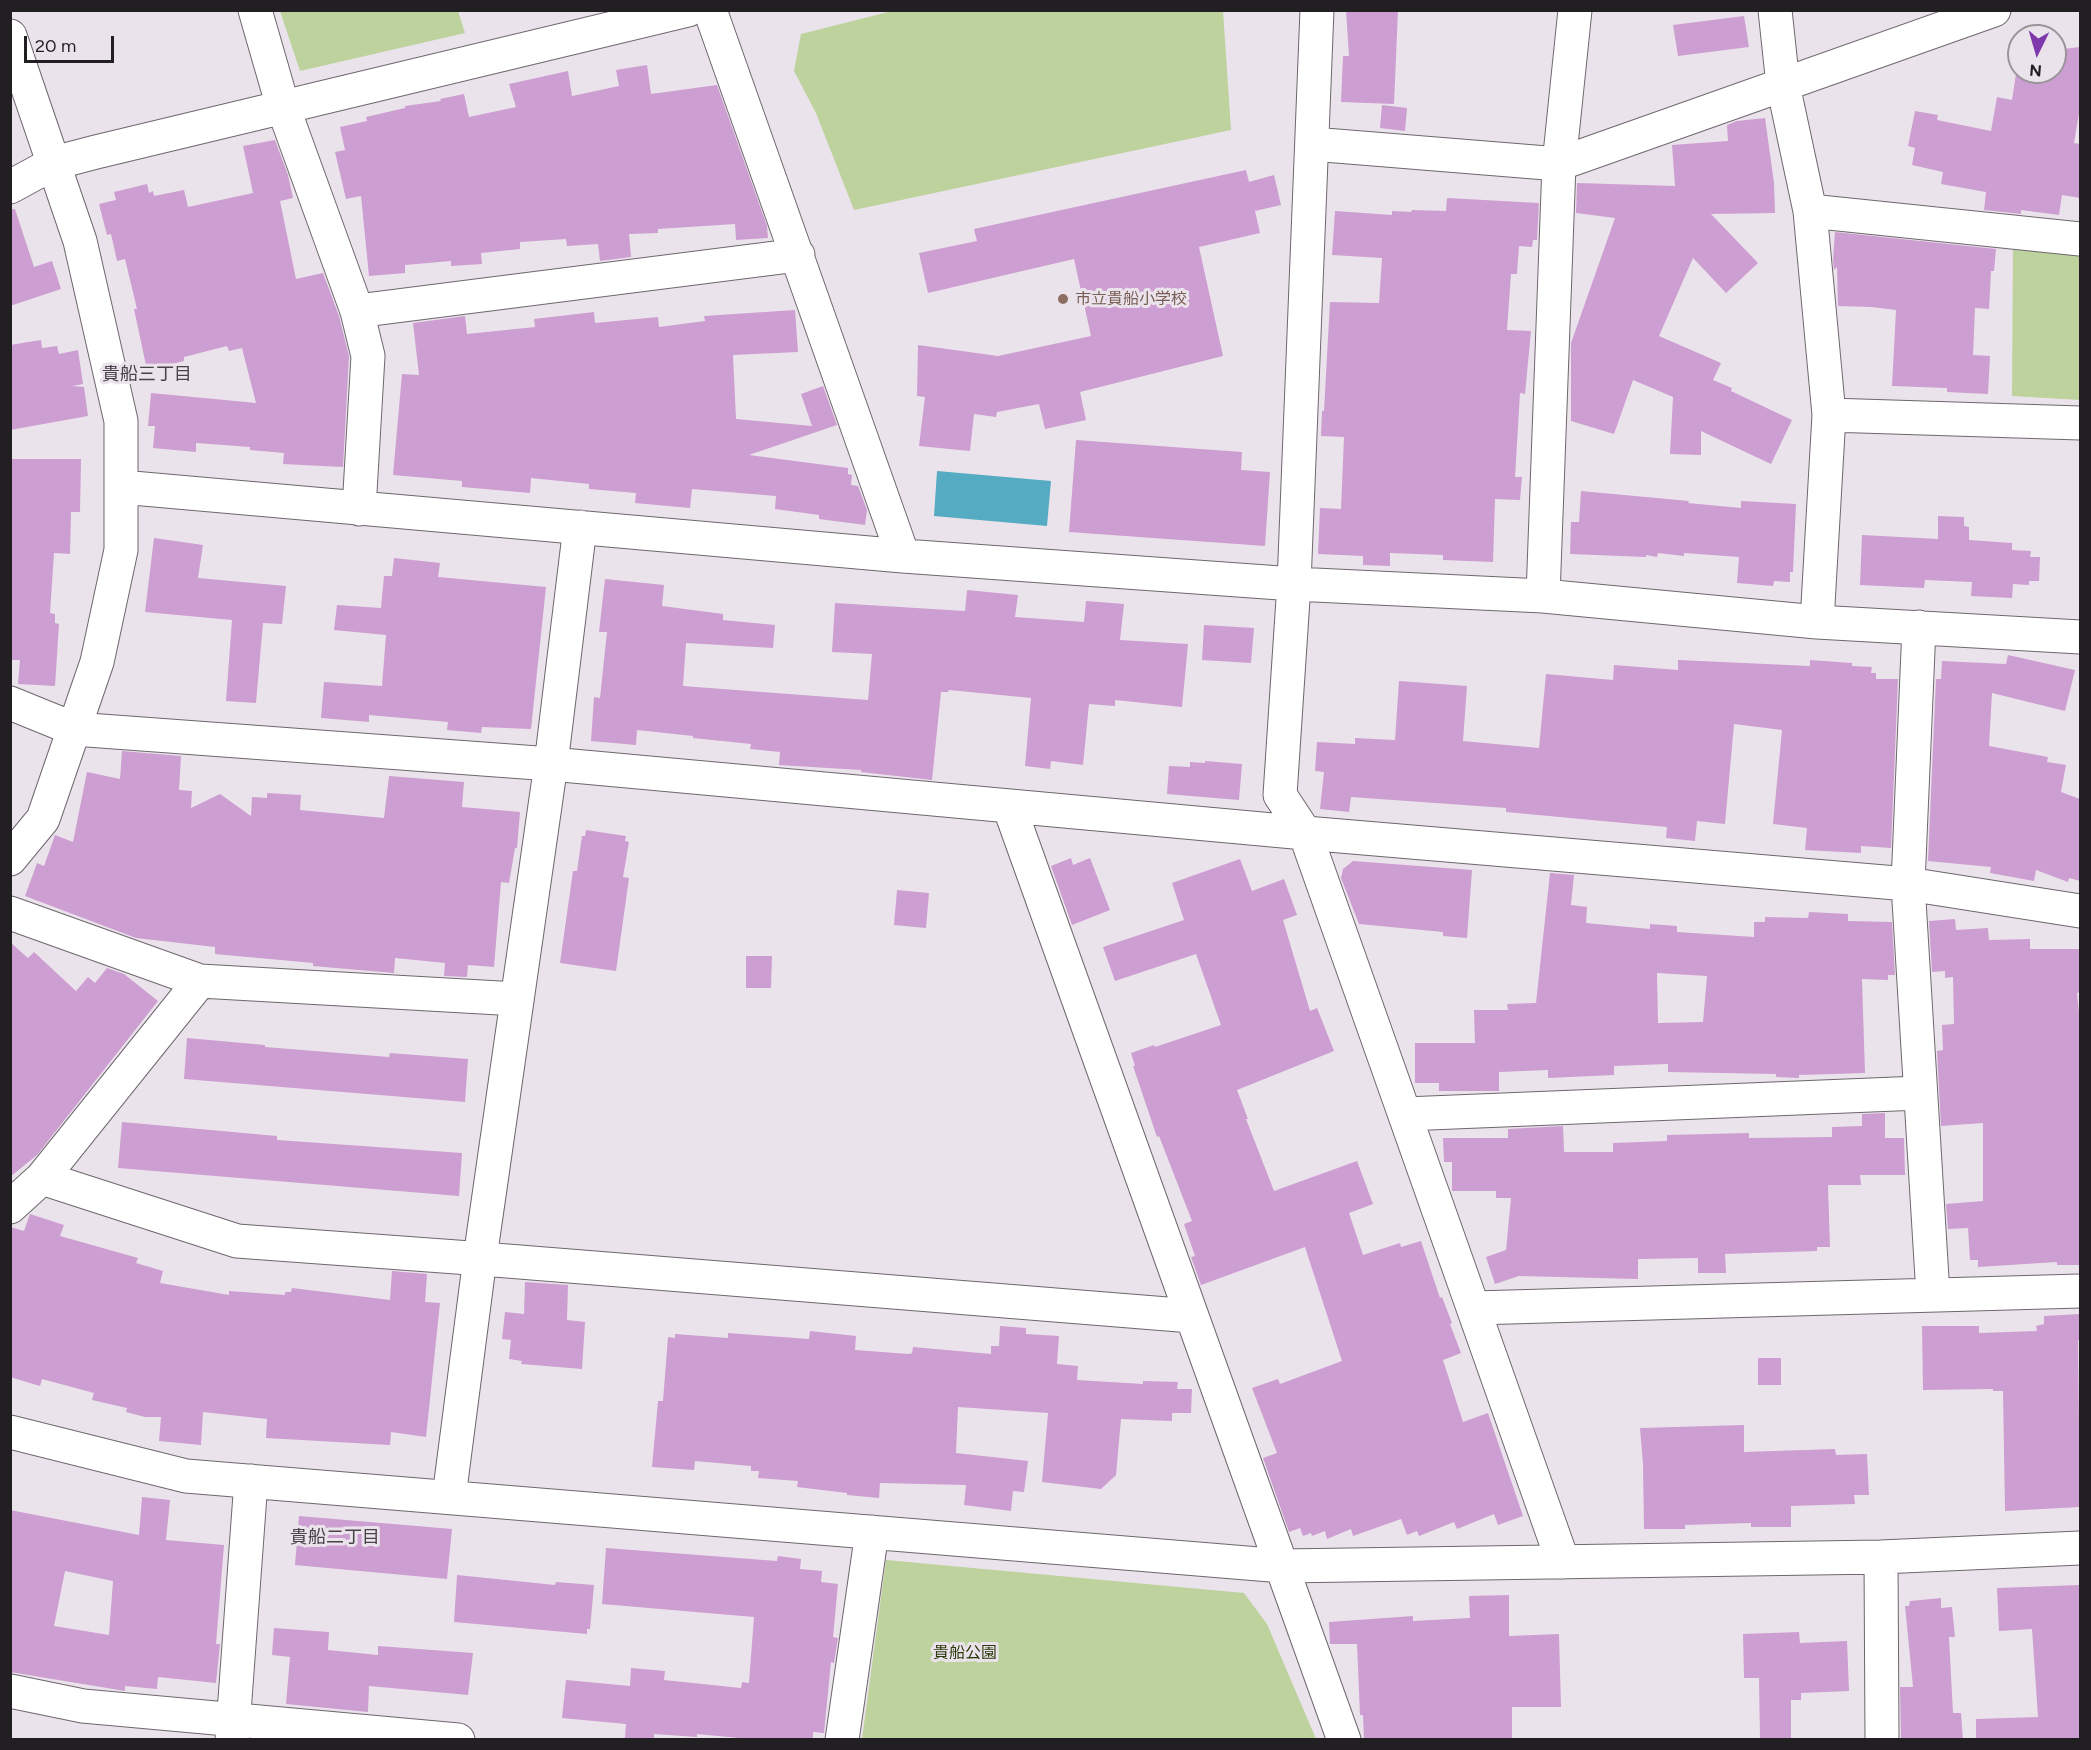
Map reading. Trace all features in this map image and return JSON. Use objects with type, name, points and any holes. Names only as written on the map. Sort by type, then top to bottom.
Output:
[{"type":"street","points":[[255,10],[283,107],[357,311],[368,356],[359,509]]},
{"type":"street","points":[[10,187],[54,163],[688,10]]},
{"type":"street","points":[[710,10],[903,556]]},
{"type":"street","points":[[1317,10],[1294,584],[1280,795],[1305,833],[1563,1562]]},
{"type":"street","points":[[1543,596],[1559,164],[1575,10]]},
{"type":"street","points":[[1775,10],[1783,85],[1810,211],[1828,415],[1817,622]]},
{"type":"street","points":[[1312,144],[1559,164],[1994,10]]},
{"type":"street","points":[[10,36],[80,242],[121,422],[121,550],[97,662],[43,819],[10,859]]},
{"type":"street","points":[[1810,211],[2080,239]]},
{"type":"street","points":[[357,311],[798,255]]},
{"type":"street","points":[[1828,415],[2080,423]]},
{"type":"street","points":[[121,487],[903,556],[1294,584],[1543,596],[1817,622],[2080,637]]},
{"type":"street","points":[[449,1497],[480,1258],[551,764],[580,527]]},
{"type":"street","points":[[1919,627],[1908,884],[1933,1295]]},
{"type":"street","points":[[10,703],[74,729],[551,764],[1009,807],[1908,884],[2080,911]]},
{"type":"street","points":[[1009,807],[1344,1740]]},
{"type":"street","points":[[10,913],[200,981],[517,999]]},
{"type":"street","points":[[10,1206],[42,1178],[200,981]]},
{"type":"street","points":[[1405,1114],[1920,1093]]},
{"type":"street","points":[[42,1178],[237,1241],[480,1258],[1192,1316]]},
{"type":"street","points":[[1474,1308],[2080,1291]]},
{"type":"street","points":[[10,1432],[186,1476],[1283,1566],[1881,1557],[2080,1548]]},
{"type":"street","points":[[233,1730],[251,1481]]},
{"type":"street","points":[[842,1740],[872,1532]]},
{"type":"street","points":[[1881,1557],[1882,1740]]},
{"type":"street","points":[[10,1690],[82,1706],[233,1730],[458,1740]]},
{"type":"green space","points":[[896,10],[1223,11],[1231,130],[854,210],[816,113],[794,71],[801,34]]},
{"type":"green space","points":[[280,11],[458,11],[465,33],[300,71]]},
{"type":"green space","points":[[2013,244],[2080,252],[2080,400],[2012,396]]},
{"type":"green space","name":"貴船公園","points":[[886,1560],[1244,1593],[1267,1624],[1316,1739],[862,1739]]},
{"type":"water","points":[[937,471],[1051,481],[1047,526],[934,516]]},
{"type":"building","points":[[1346,10],[1398,10],[1394,104],[1341,102],[1343,56],[1349,56]]},
{"type":"building","points":[[1744,16],[1749,47],[1678,56],[1673,25]]},
{"type":"building","points":[[2080,47],[2080,107],[2074,143],[2080,144],[2080,198],[2062,195],[2059,215],[2021,210],[2021,214],[1984,210],[1986,192],[1941,184],[1943,172],[1912,165],[1915,148],[1908,146],[1915,111],[1938,115],[1937,120],[1991,131],[1997,97],[2012,100],[2014,84],[2067,84],[2067,49]]},
{"type":"building","points":[[647,65],[651,94],[717,85],[767,226],[768,238],[736,240],[735,224],[658,229],[658,233],[629,234],[631,257],[600,261],[598,244],[567,246],[566,239],[520,242],[520,249],[481,253],[482,264],[451,266],[451,261],[405,265],[405,273],[369,276],[361,196],[346,199],[335,152],[345,150],[340,127],[367,121],[366,117],[405,108],[405,106],[441,101],[440,99],[464,94],[469,117],[516,107],[509,84],[568,71],[572,96],[619,86],[616,70]]},
{"type":"building","points":[[1382,105],[1407,108],[1405,131],[1380,128]]},
{"type":"building","points":[[1765,118],[1774,183],[1775,213],[1711,214],[1758,263],[1726,293],[1693,258],[1659,336],[1721,363],[1713,380],[1792,420],[1771,464],[1701,431],[1701,455],[1670,454],[1673,397],[1633,380],[1614,434],[1571,421],[1571,343],[1615,218],[1576,213],[1577,183],[1675,186],[1672,145],[1728,141],[1727,125],[1737,121]]},
{"type":"building","points":[[275,140],[288,175],[293,198],[280,201],[296,279],[323,273],[339,316],[349,356],[343,467],[283,464],[284,453],[250,450],[250,447],[196,443],[196,452],[153,448],[155,426],[148,426],[151,393],[256,403],[242,348],[229,351],[227,346],[184,357],[184,361],[147,370],[134,309],[137,309],[125,259],[117,261],[111,234],[107,235],[99,204],[116,200],[114,192],[147,184],[149,193],[153,191],[154,196],[184,190],[188,207],[253,193],[243,146]]},
{"type":"building","points":[[1246,170],[1249,182],[1274,175],[1281,205],[1255,211],[1260,233],[1199,247],[1223,356],[1080,392],[1086,420],[1045,429],[1039,404],[997,412],[996,417],[974,414],[970,451],[919,446],[925,397],[917,396],[918,345],[998,356],[1091,336],[1074,259],[928,293],[919,253],[977,241],[974,229]]},
{"type":"building","points":[[1447,198],[1539,203],[1537,240],[1533,240],[1532,247],[1519,246],[1517,274],[1511,274],[1507,330],[1531,331],[1525,394],[1520,393],[1515,477],[1522,477],[1520,500],[1495,499],[1493,562],[1443,560],[1443,555],[1390,553],[1390,566],[1363,565],[1363,556],[1318,554],[1320,508],[1341,509],[1344,437],[1321,436],[1330,302],[1379,303],[1382,258],[1332,255],[1335,211],[1392,215],[1392,211],[1446,211]]},
{"type":"building","points":[[10,209],[15,209],[34,267],[52,261],[61,289],[10,306]]},
{"type":"building","points":[[1835,232],[1996,249],[1994,271],[1991,271],[1989,309],[1975,308],[1973,355],[1990,356],[1988,394],[1947,392],[1947,388],[1892,386],[1896,310],[1838,306],[1837,267],[1834,270],[1833,260]]},
{"type":"building","points":[[795,310],[798,352],[733,355],[736,419],[812,426],[801,394],[823,386],[837,425],[749,455],[848,468],[848,474],[852,475],[851,485],[858,486],[867,510],[865,525],[819,519],[819,515],[775,509],[776,496],[692,489],[690,508],[635,503],[636,493],[589,489],[589,484],[531,478],[530,493],[462,487],[462,481],[393,475],[402,374],[419,375],[413,323],[465,316],[467,334],[535,327],[534,319],[594,312],[595,323],[658,317],[659,327],[705,321],[704,316]]},
{"type":"building","points":[[41,340],[42,348],[57,346],[59,354],[78,350],[83,384],[72,386],[84,387],[88,416],[10,430],[10,345]]},
{"type":"building","points":[[1076,440],[1242,452],[1241,470],[1270,472],[1265,546],[1069,532]]},
{"type":"building","points":[[10,459],[81,459],[80,512],[71,512],[70,554],[54,553],[50,613],[55,614],[55,623],[59,624],[55,686],[18,684],[20,660],[10,660]]},
{"type":"building","points":[[1581,491],[1741,508],[1741,501],[1796,504],[1793,572],[1790,572],[1790,582],[1774,581],[1773,586],[1737,583],[1739,557],[1684,553],[1684,556],[1658,553],[1657,557],[1570,554],[1571,522],[1579,522]]},
{"type":"building","points":[[1938,516],[1964,517],[1964,526],[1969,527],[1969,540],[2012,543],[2012,550],[2031,551],[2030,557],[2040,557],[2039,581],[2029,581],[2029,585],[2013,584],[2012,598],[1971,596],[1972,582],[1925,580],[1924,588],[1860,585],[1862,535],[1938,539]]},
{"type":"building","points":[[154,538],[203,545],[198,578],[286,586],[282,624],[263,623],[256,703],[226,701],[232,620],[145,612]]},
{"type":"building","points":[[394,558],[440,563],[438,577],[546,587],[531,729],[482,727],[481,733],[447,730],[448,722],[369,715],[369,722],[321,718],[324,682],[382,686],[386,635],[334,630],[337,605],[381,608],[384,576],[392,576]]},
{"type":"building","points":[[605,579],[664,585],[662,606],[723,614],[723,620],[775,625],[773,648],[686,643],[683,686],[868,700],[872,654],[832,652],[835,603],[965,611],[967,590],[1018,595],[1015,617],[1084,622],[1086,601],[1124,604],[1120,640],[1188,644],[1182,707],[1115,700],[1115,706],[1089,704],[1083,765],[1051,761],[1050,769],[1025,766],[1031,698],[949,690],[941,692],[932,780],[861,772],[861,770],[779,765],[780,752],[750,749],[751,744],[693,738],[693,736],[637,730],[636,745],[591,741],[594,697],[600,698],[607,632],[599,632]]},
{"type":"building","points":[[1204,625],[1254,628],[1251,663],[1202,660]]},
{"type":"building","points":[[2008,655],[2075,670],[2065,711],[1992,693],[1989,746],[2048,757],[2047,762],[2066,765],[2061,792],[2080,799],[2080,881],[2069,878],[2068,882],[2036,870],[2034,881],[1990,873],[1991,867],[1928,861],[1936,679],[1941,679],[1942,661],[2006,664]]},
{"type":"building","points":[[1678,660],[1810,666],[1810,660],[1852,663],[1852,666],[1872,667],[1871,673],[1876,673],[1876,679],[1898,679],[1891,848],[1861,846],[1861,853],[1805,850],[1807,828],[1773,824],[1782,730],[1734,724],[1725,824],[1697,821],[1695,841],[1666,838],[1667,827],[1506,812],[1506,808],[1351,797],[1349,812],[1320,809],[1324,772],[1315,771],[1317,742],[1355,744],[1355,738],[1395,740],[1399,681],[1467,686],[1463,741],[1539,748],[1546,674],[1613,680],[1614,665],[1678,670]]},
{"type":"building","points":[[122,751],[181,756],[179,790],[192,791],[191,808],[220,794],[251,816],[252,797],[267,798],[267,793],[301,795],[300,810],[384,818],[389,776],[464,782],[462,807],[520,812],[517,848],[515,848],[509,883],[501,882],[494,967],[468,965],[467,977],[444,976],[445,963],[395,958],[394,973],[215,954],[215,947],[136,938],[25,896],[37,863],[44,866],[55,835],[73,842],[87,772],[120,779]]},
{"type":"building","points":[[1205,761],[1242,764],[1239,800],[1167,794],[1169,766],[1190,767],[1190,762],[1205,763]]},
{"type":"building","points":[[586,830],[626,836],[625,841],[629,842],[623,877],[629,878],[616,971],[560,963],[573,871],[577,871],[582,836],[585,836]]},
{"type":"building","points":[[1071,858],[1073,865],[1090,858],[1110,910],[1072,925],[1051,866]]},
{"type":"building","points":[[1240,859],[1252,891],[1284,879],[1297,915],[1283,920],[1310,1011],[1317,1008],[1334,1051],[1237,1090],[1274,1191],[1357,1161],[1373,1204],[1349,1213],[1363,1255],[1400,1243],[1401,1247],[1421,1241],[1461,1353],[1443,1360],[1463,1422],[1488,1413],[1523,1516],[1498,1525],[1494,1514],[1457,1529],[1454,1522],[1419,1536],[1417,1531],[1407,1535],[1401,1519],[1353,1536],[1351,1529],[1327,1539],[1325,1531],[1312,1536],[1311,1533],[1303,1536],[1300,1528],[1289,1532],[1263,1458],[1277,1453],[1252,1388],[1278,1379],[1280,1384],[1342,1361],[1305,1247],[1201,1285],[1191,1257],[1195,1256],[1184,1224],[1192,1221],[1159,1136],[1157,1137],[1133,1066],[1135,1066],[1131,1053],[1221,1025],[1196,954],[1115,981],[1103,947],[1184,920],[1172,883]]},
{"type":"building","points":[[1353,861],[1472,870],[1467,938],[1443,936],[1443,932],[1359,924],[1341,878],[1343,869]]},
{"type":"building","points":[[1550,873],[1574,875],[1571,905],[1587,907],[1586,923],[1650,929],[1650,924],[1677,926],[1677,932],[1754,937],[1754,922],[1765,922],[1765,917],[1808,918],[1809,912],[1848,914],[1848,921],[1892,922],[1895,975],[1888,975],[1888,980],[1862,979],[1865,1073],[1799,1075],[1799,1078],[1776,1077],[1776,1074],[1668,1072],[1668,1064],[1614,1066],[1614,1075],[1548,1078],[1548,1070],[1499,1072],[1499,1091],[1439,1091],[1439,1083],[1415,1083],[1415,1043],[1475,1043],[1474,1010],[1508,1010],[1507,1004],[1536,1003]],"holes":[[[1657,973],[1707,976],[1703,1022],[1658,1023]]]},
{"type":"building","points":[[897,890],[929,893],[926,928],[894,925]]},
{"type":"building","points":[[1955,919],[1956,930],[1988,928],[1989,940],[2030,939],[2030,949],[2080,949],[2080,992],[2077,993],[2080,1023],[2080,1265],[2057,1265],[2057,1262],[1978,1267],[1978,1260],[1970,1260],[1968,1228],[1948,1229],[1946,1204],[1983,1201],[1983,1123],[1941,1126],[1937,1051],[1943,1050],[1942,1025],[1954,1024],[1953,977],[1945,978],[1945,971],[1932,972],[1929,921]]},
{"type":"building","points":[[10,942],[28,958],[34,952],[76,991],[88,977],[95,983],[107,968],[124,974],[158,1001],[37,1155],[10,1177]]},
{"type":"building","points":[[746,956],[772,956],[771,988],[746,988]]},
{"type":"building","points":[[187,1038],[389,1057],[390,1053],[468,1059],[465,1102],[184,1079]]},
{"type":"building","points":[[1885,1113],[1885,1138],[1904,1138],[1905,1175],[1860,1175],[1861,1185],[1828,1185],[1830,1247],[1817,1247],[1817,1251],[1725,1254],[1726,1273],[1698,1273],[1698,1258],[1638,1259],[1638,1279],[1519,1276],[1495,1284],[1486,1257],[1506,1250],[1511,1198],[1496,1198],[1496,1191],[1452,1191],[1452,1162],[1444,1162],[1443,1138],[1508,1138],[1508,1129],[1563,1126],[1564,1152],[1613,1152],[1613,1143],[1667,1141],[1667,1135],[1749,1133],[1749,1138],[1832,1137],[1832,1127],[1862,1126],[1862,1114]]},
{"type":"building","points":[[122,1122],[277,1136],[277,1140],[462,1153],[459,1196],[118,1168]]},
{"type":"building","points":[[30,1214],[64,1225],[60,1236],[138,1258],[136,1263],[163,1271],[160,1283],[229,1295],[229,1291],[285,1295],[285,1292],[291,1292],[292,1288],[390,1300],[392,1271],[427,1274],[425,1302],[440,1303],[426,1437],[391,1432],[390,1445],[266,1438],[267,1419],[203,1412],[201,1445],[159,1441],[161,1417],[145,1417],[126,1412],[127,1408],[92,1400],[94,1393],[42,1379],[40,1386],[10,1377],[10,1227],[24,1231]]},
{"type":"building","points":[[525,1282],[568,1285],[567,1320],[585,1322],[582,1369],[521,1364],[522,1361],[509,1359],[511,1340],[502,1339],[505,1312],[524,1314]]},
{"type":"building","points":[[2080,1314],[2080,1340],[2078,1340],[2080,1507],[2005,1511],[2003,1391],[1993,1391],[1993,1389],[1923,1390],[1922,1326],[1979,1326],[1979,1333],[2037,1331],[2036,1326],[2044,1324],[2044,1316]]},
{"type":"building","points":[[1000,1326],[1026,1328],[1026,1334],[1059,1336],[1057,1364],[1078,1366],[1077,1380],[1143,1384],[1143,1381],[1178,1382],[1177,1389],[1192,1389],[1191,1413],[1172,1413],[1172,1421],[1121,1419],[1116,1475],[1101,1489],[1042,1482],[1048,1413],[958,1407],[956,1453],[1028,1461],[1024,1492],[1013,1491],[1011,1511],[964,1505],[966,1485],[880,1483],[879,1498],[797,1487],[798,1481],[758,1478],[759,1471],[751,1471],[751,1466],[695,1461],[694,1470],[652,1467],[658,1401],[663,1401],[668,1337],[675,1338],[675,1334],[728,1338],[728,1333],[809,1339],[810,1331],[856,1336],[855,1350],[909,1354],[912,1353],[913,1347],[991,1354],[991,1346],[999,1346]]},
{"type":"building","points":[[1758,1358],[1781,1358],[1781,1385],[1758,1385]]},
{"type":"building","points":[[1744,1425],[1744,1452],[1835,1449],[1836,1455],[1867,1454],[1869,1495],[1854,1495],[1855,1504],[1791,1506],[1791,1527],[1751,1527],[1751,1523],[1685,1525],[1685,1529],[1644,1529],[1640,1428]]},
{"type":"building","points":[[142,1497],[170,1500],[166,1540],[224,1545],[216,1644],[220,1644],[216,1683],[158,1677],[157,1689],[125,1686],[125,1691],[10,1672],[10,1510],[139,1535]],"holes":[[[65,1571],[113,1581],[109,1635],[54,1626]]]},
{"type":"building","points":[[299,1516],[452,1529],[447,1579],[295,1565]]},
{"type":"building","points":[[606,1548],[777,1561],[778,1556],[801,1559],[800,1569],[822,1571],[821,1582],[838,1584],[833,1637],[838,1638],[834,1663],[831,1662],[824,1733],[813,1732],[813,1740],[760,1740],[697,1734],[697,1737],[654,1734],[654,1740],[645,1740],[625,1738],[626,1724],[562,1718],[566,1680],[630,1686],[631,1668],[665,1671],[664,1680],[741,1688],[742,1682],[749,1683],[754,1617],[602,1604]]},
{"type":"building","points":[[457,1575],[555,1585],[556,1582],[594,1585],[590,1629],[587,1629],[587,1634],[454,1622]]},
{"type":"building","points":[[2080,1585],[2080,1740],[1976,1740],[1976,1719],[2038,1717],[2032,1629],[1999,1631],[1997,1588]]},
{"type":"building","points":[[1509,1595],[1509,1636],[1559,1634],[1561,1707],[1512,1707],[1512,1740],[1364,1740],[1363,1715],[1360,1715],[1357,1644],[1330,1644],[1329,1622],[1413,1616],[1413,1621],[1470,1618],[1469,1596]]},
{"type":"building","points":[[1941,1598],[1941,1608],[1952,1607],[1955,1637],[1949,1637],[1953,1713],[1961,1713],[1963,1740],[1901,1740],[1900,1687],[1913,1687],[1905,1606],[1909,1606],[1910,1601]]},
{"type":"building","points":[[274,1628],[329,1632],[328,1650],[378,1655],[378,1646],[473,1653],[468,1695],[369,1686],[368,1712],[286,1704],[290,1657],[272,1655]]},
{"type":"building","points":[[1799,1632],[1800,1643],[1847,1641],[1849,1691],[1801,1693],[1801,1700],[1791,1700],[1791,1740],[1760,1740],[1759,1678],[1744,1678],[1743,1634]]},
{"type":"place","name":"市立貴船小学校","points":[[1063,299]]},
{"type":"district","name":"貴船三丁目","points":[[147,375]]},
{"type":"district","name":"貴船二丁目","points":[[335,1538]]}]
